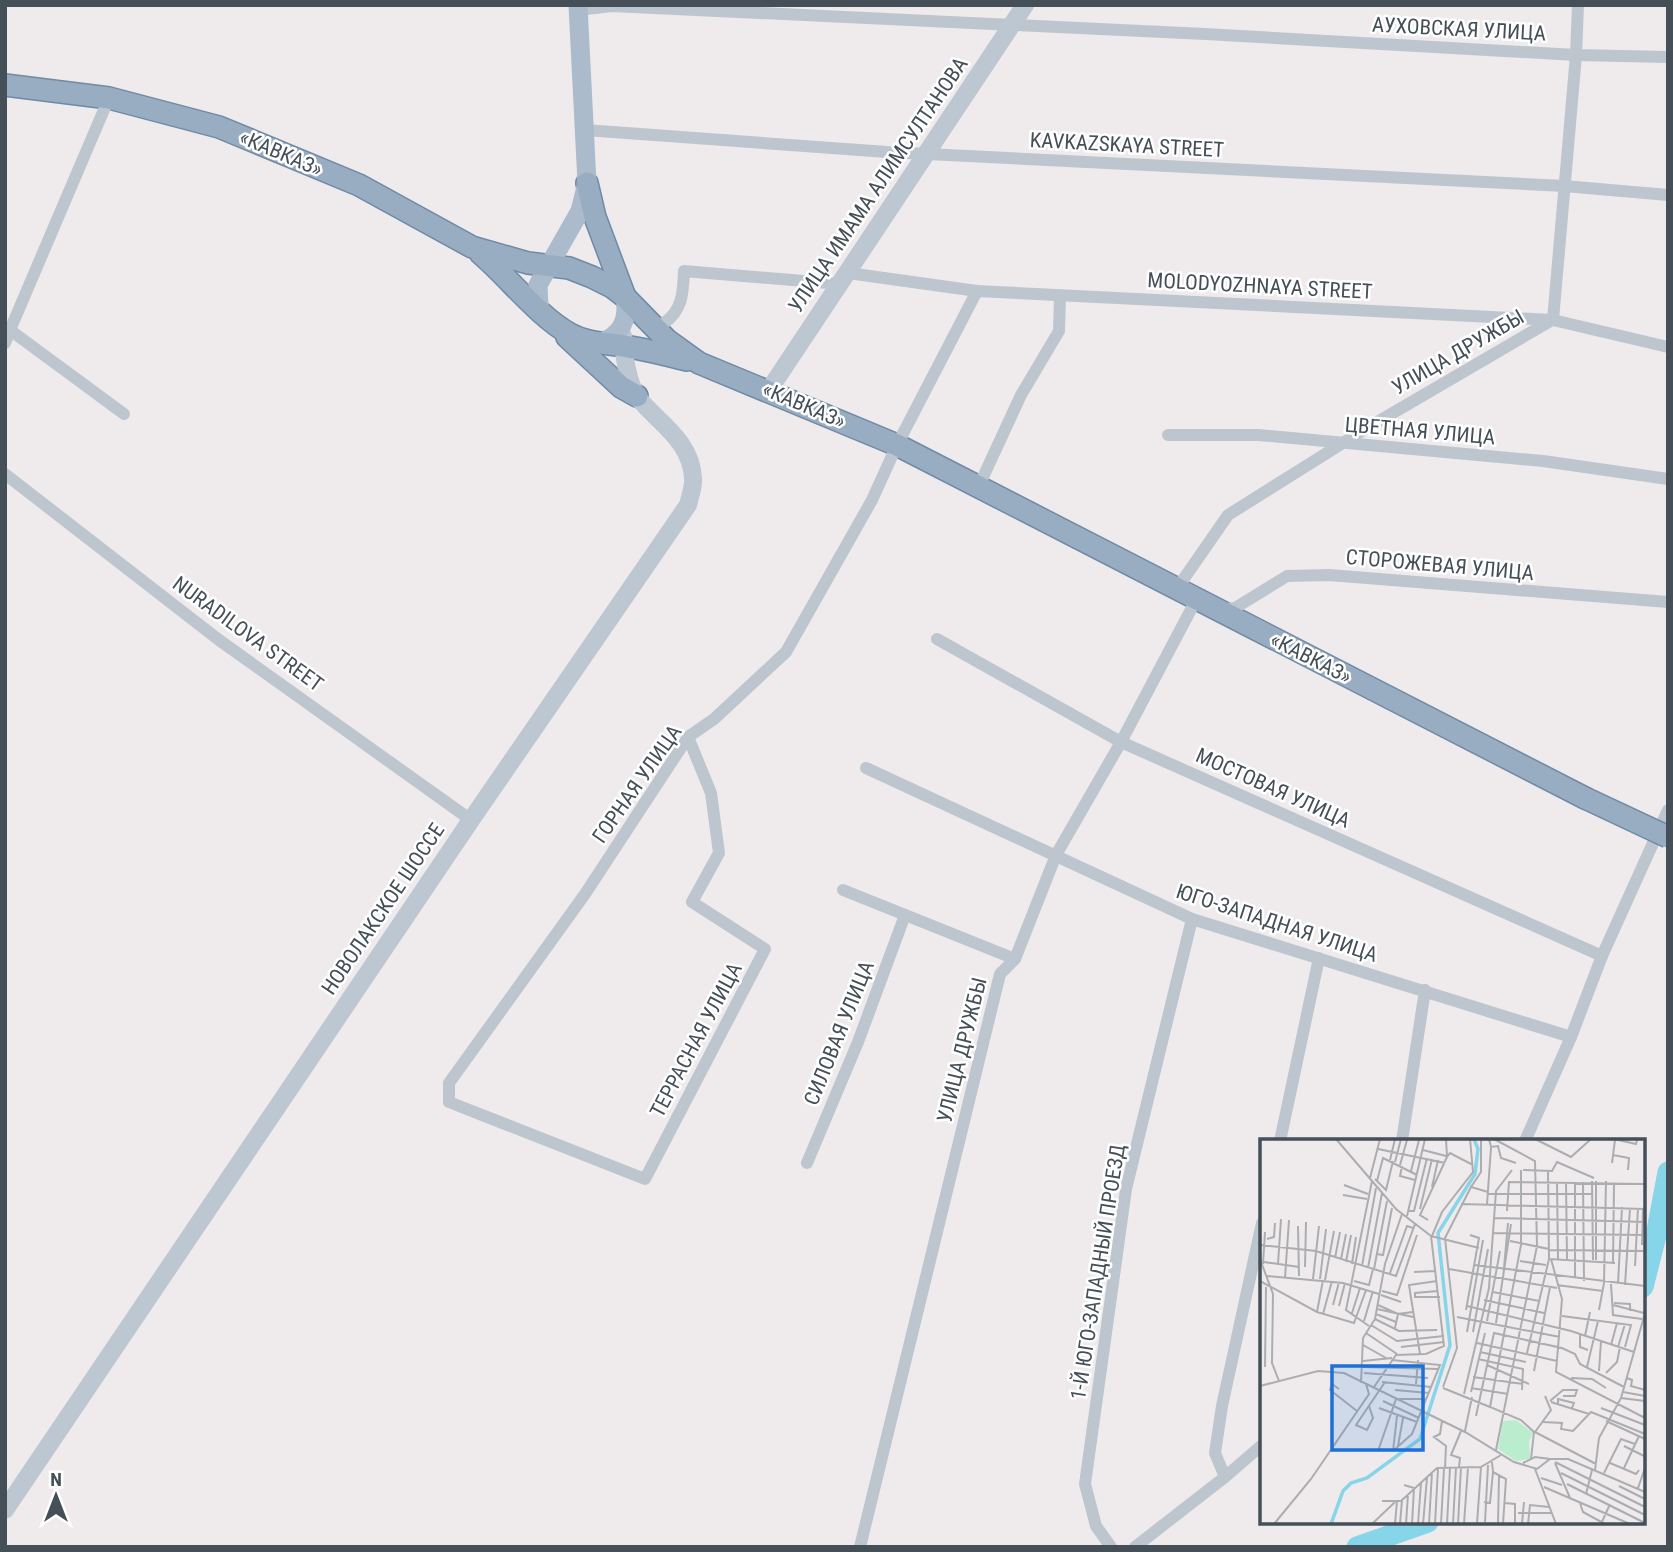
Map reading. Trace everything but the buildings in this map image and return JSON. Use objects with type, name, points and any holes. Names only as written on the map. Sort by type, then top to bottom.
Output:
[{"type":"highway","name":"«КАВКАЗ»","points":[[5,85],[109,98],[219,127],[359,186],[472,247],[505,258],[569,268],[592,277],[625,297],[667,340],[699,363],[897,445],[1584,798],[1668,837]]},
{"type":"highway","points":[[587,183],[595,217],[625,297]]},
{"type":"highway","points":[[472,247],[500,270],[621,387],[636,396]]},
{"type":"highway","points":[[545,315],[573,336],[699,363]]},
{"type":"main road","name":"УЛИЦА ИМАМА АЛИМСУЛТАНОВА","points":[[769,390],[1025,5]]},
{"type":"main road","points":[[545,315],[538,285],[580,211],[587,183],[578,8]]},
{"type":"main road","points":[[599,343],[611,339],[624,324],[625,297]]},
{"type":"main road","name":"НОВОЛАКСКОЕ ШОССЕ","points":[[5,1510],[471,820],[688,505],[693,479],[689,458],[680,441],[636,396],[623,346],[624,324]]},
{"type":"street","name":"УЛИЦА ДРУЖБЫ","points":[[1175,590],[1228,516],[1342,443],[1553,320],[1578,5]]},
{"type":"street","name":"АУХОВСКАЯ УЛИЦА","points":[[578,8],[612,6],[1576,55],[1668,57]]},
{"type":"street","points":[[109,98],[8,336],[124,414]]},
{"type":"street","name":"KAVKAZSKAYA STREET","points":[[585,130],[926,154],[1564,186],[1668,195]]},
{"type":"street","name":"MOLODYOZHNAYA STREET","points":[[664,323],[671,318],[682,301],[684,271],[844,279],[1060,296],[1553,320],[1668,347]]},
{"type":"street","name":"ГОРНАЯ УЛИЦА","points":[[449,1083],[585,894],[688,737],[714,719],[786,652],[872,500],[897,445],[976,291]]},
{"type":"street","points":[[978,488],[1021,395],[1059,331],[1060,296]]},
{"type":"street","name":"ЦВЕТНАЯ УЛИЦА","points":[[1168,435],[1258,435],[1543,461],[1668,479]]},
{"type":"street","name":"NURADILOVA STREET","points":[[5,474],[219,640],[471,820]]},
{"type":"street","name":"СТОРОЖЕВАЯ УЛИЦА","points":[[1217,611],[1234,608],[1287,576],[1329,575],[1668,602]]},
{"type":"street","name":"УЛИЦА ДРУЖБЫ","points":[[860,1547],[1000,974],[1015,958],[1056,855],[1121,741],[1196,600]]},
{"type":"street","name":"МОСТОВАЯ УЛИЦА","points":[[937,639],[1121,741],[1602,956]]},
{"type":"street","name":"ТЕРРАСНАЯ УЛИЦА","points":[[449,1083],[449,1102],[645,1179],[765,949],[692,902],[719,853],[711,793],[688,737]]},
{"type":"street","name":"ЮГО-ЗАПАДНАЯ УЛИЦА","points":[[866,768],[1192,919],[1571,1037]]},
{"type":"street","points":[[1526,1139],[1571,1037],[1602,956],[1668,810]]},
{"type":"street","points":[[843,890],[1015,958]]},
{"type":"street","name":"СИЛОВАЯ УЛИЦА","points":[[807,1163],[858,1042],[905,915]]},
{"type":"street","name":"1-Й ЮГО-ЗАПАДНЫЙ ПРОЕЗД","points":[[1111,1547],[1096,1526],[1085,1484],[1126,1189],[1192,919]]},
{"type":"street","points":[[1280,1139],[1319,958]]},
{"type":"street","points":[[1402,1139],[1425,990]]},
{"type":"street","points":[[1225,1477],[1215,1453],[1222,1406],[1260,1232]]},
{"type":"street","points":[[1135,1547],[1260,1447]]},
{"type":"waterway","points":[[1645,1279],[1668,1172]]},
{"type":"waterway","points":[[1357,1547],[1422,1524]]}]
